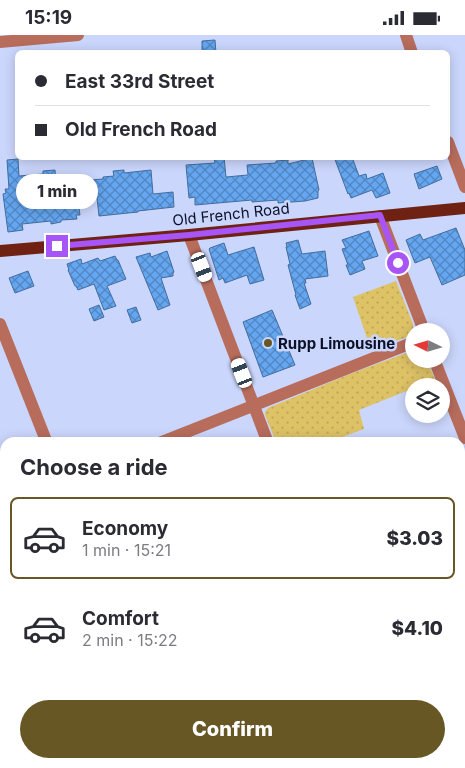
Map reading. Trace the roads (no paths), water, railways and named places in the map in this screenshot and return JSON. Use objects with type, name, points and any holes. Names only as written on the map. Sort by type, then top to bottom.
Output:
[{"type":"main road","name":"Old French Road","points":[[0,251],[465,208]]},
{"type":"street","points":[[0,42],[78,35]]},
{"type":"street","points":[[406,35],[411,50]]},
{"type":"street","points":[[450,147],[465,187]]},
{"type":"street","points":[[380,215],[421,323]]},
{"type":"street","points":[[189,235],[266,437]]},
{"type":"street","points":[[0,324],[45,437]]},
{"type":"street","points":[[174,437],[405,345]]},
{"type":"street","points":[[438,368],[465,437]]},
{"type":"place","name":"Rupp Limousine","points":[[268,343]]}]
